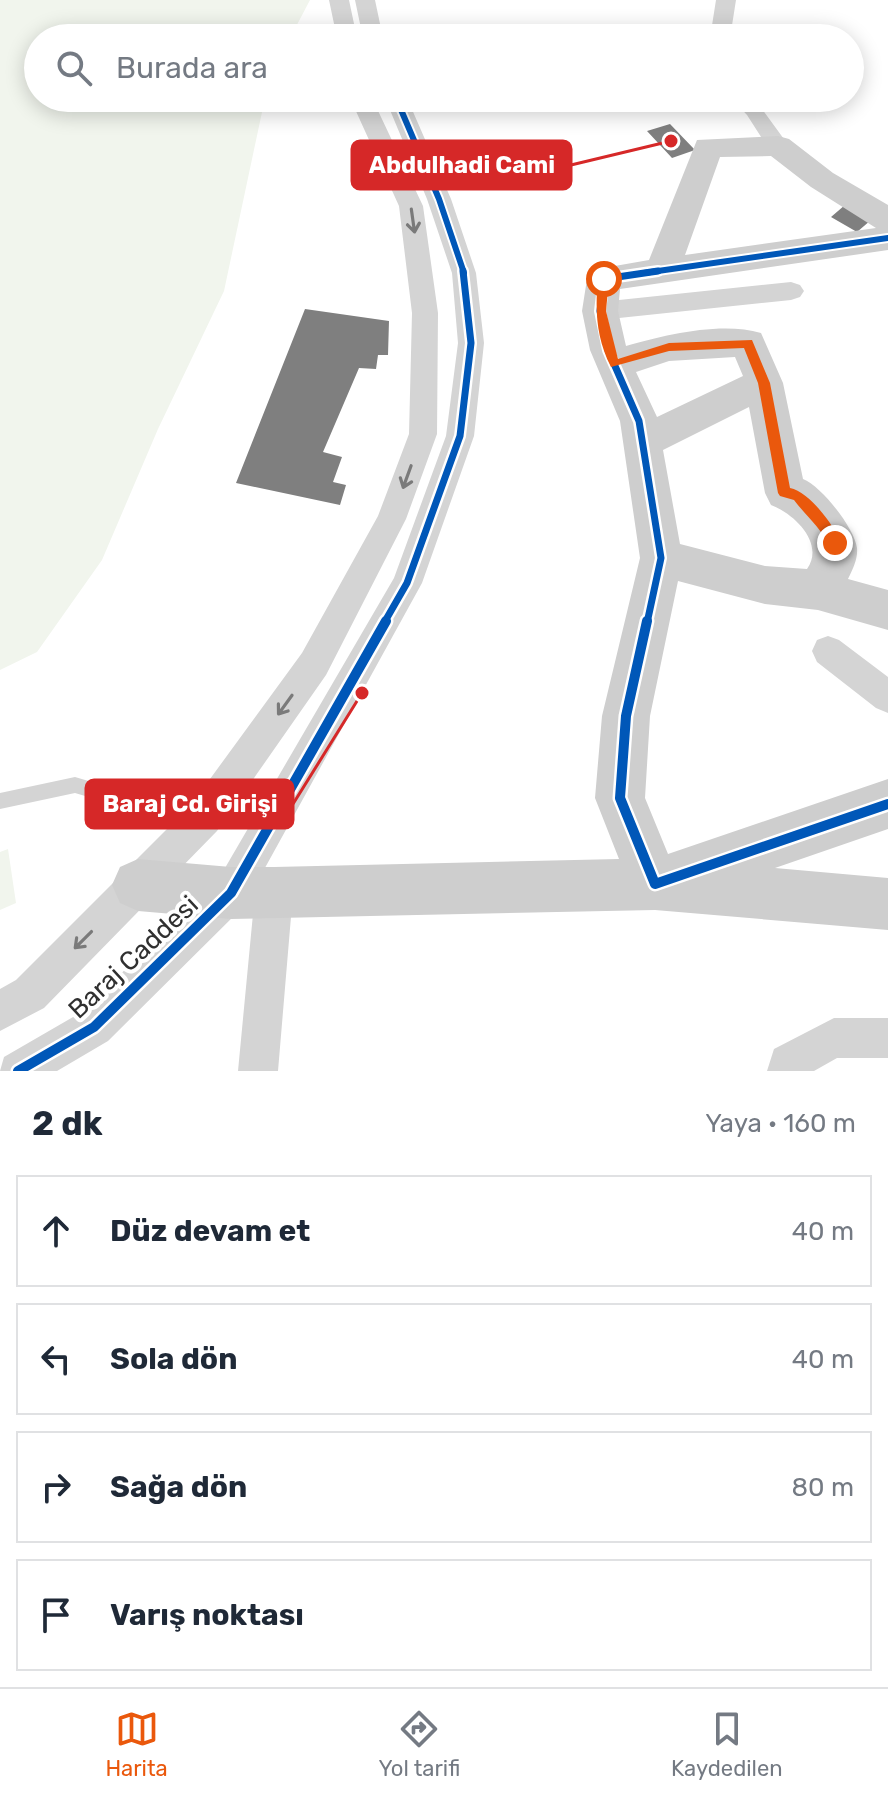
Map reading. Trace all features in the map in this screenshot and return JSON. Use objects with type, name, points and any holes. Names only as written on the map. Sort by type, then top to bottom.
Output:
[{"type":"street","points":[[339,0],[344,24]]},
{"type":"street","points":[[365,0],[370,24]]},
{"type":"street","points":[[722,24],[726,0]]},
{"type":"street","name":"Baraj Caddesi","points":[[0,1011],[30,994],[204,818],[314,664],[391,519],[423,434],[425,313],[411,206],[367,112]]},
{"type":"street","points":[[258,1071],[253,893],[407,583],[460,436],[471,343],[464,273],[439,199],[402,112]]},
{"type":"street","points":[[756,112],[778,146],[822,180],[888,220]]},
{"type":"street","points":[[662,270],[708,147],[778,146]]},
{"type":"street","points":[[655,884],[620,798],[626,716],[661,558],[639,421],[608,350],[600,311],[604,279],[888,238]]},
{"type":"street","points":[[600,311],[791,291]]},
{"type":"street","points":[[615,364],[669,347],[748,343],[764,383],[785,493],[798,495],[812,513],[827,525],[835,543],[835,568],[818,590]]},
{"type":"street","points":[[643,442],[764,383]]},
{"type":"street","points":[[661,558],[765,585],[818,590],[888,610]]},
{"type":"street","points":[[828,651],[888,697]]},
{"type":"street","points":[[655,884],[888,804]]},
{"type":"street","points":[[138,885],[253,893],[655,884],[888,904]]},
{"type":"street","name":"Baraj Caddesi","points":[[18,1071],[94,1027],[253,893]]},
{"type":"street","points":[[787,1071],[788,1063],[834,1038],[888,1038]]},
{"type":"lane","points":[[0,801],[75,785],[153,808],[204,818]]},
{"type":"shaded area","points":[[0,0],[310,0],[297,24],[24,24],[24,112],[262,112],[224,291],[158,429],[102,560],[37,652],[0,670]]},
{"type":"shaded area","points":[[8,849],[16,903],[0,910],[0,852]]},
{"type":"building","points":[[670,124],[695,150],[672,158],[647,131]]},
{"type":"building","points":[[845,205],[871,220],[857,232],[831,217]]},
{"type":"building","points":[[305,309],[389,321],[388,355],[378,355],[376,369],[359,368],[323,452],[342,457],[333,482],[346,485],[340,505],[236,483]]},
{"type":"cycle path","points":[[18,1071],[94,1027],[231,893],[407,583],[460,436],[471,343],[464,273],[439,199],[402,112]]},
{"type":"cycle path","points":[[888,238],[604,279],[600,311],[608,350],[639,421],[661,558],[626,716],[620,798],[655,884],[888,804]]},
{"type":"place","name":"Abdulhadi Cami","points":[[671,141]]},
{"type":"place","name":"Baraj Cd. Girişi","points":[[362,693]]},
{"type":"route","points":[[604,279],[600,311],[608,350],[615,364],[669,347],[748,343],[764,383],[785,493],[798,495],[812,513],[827,525],[835,543]]}]
